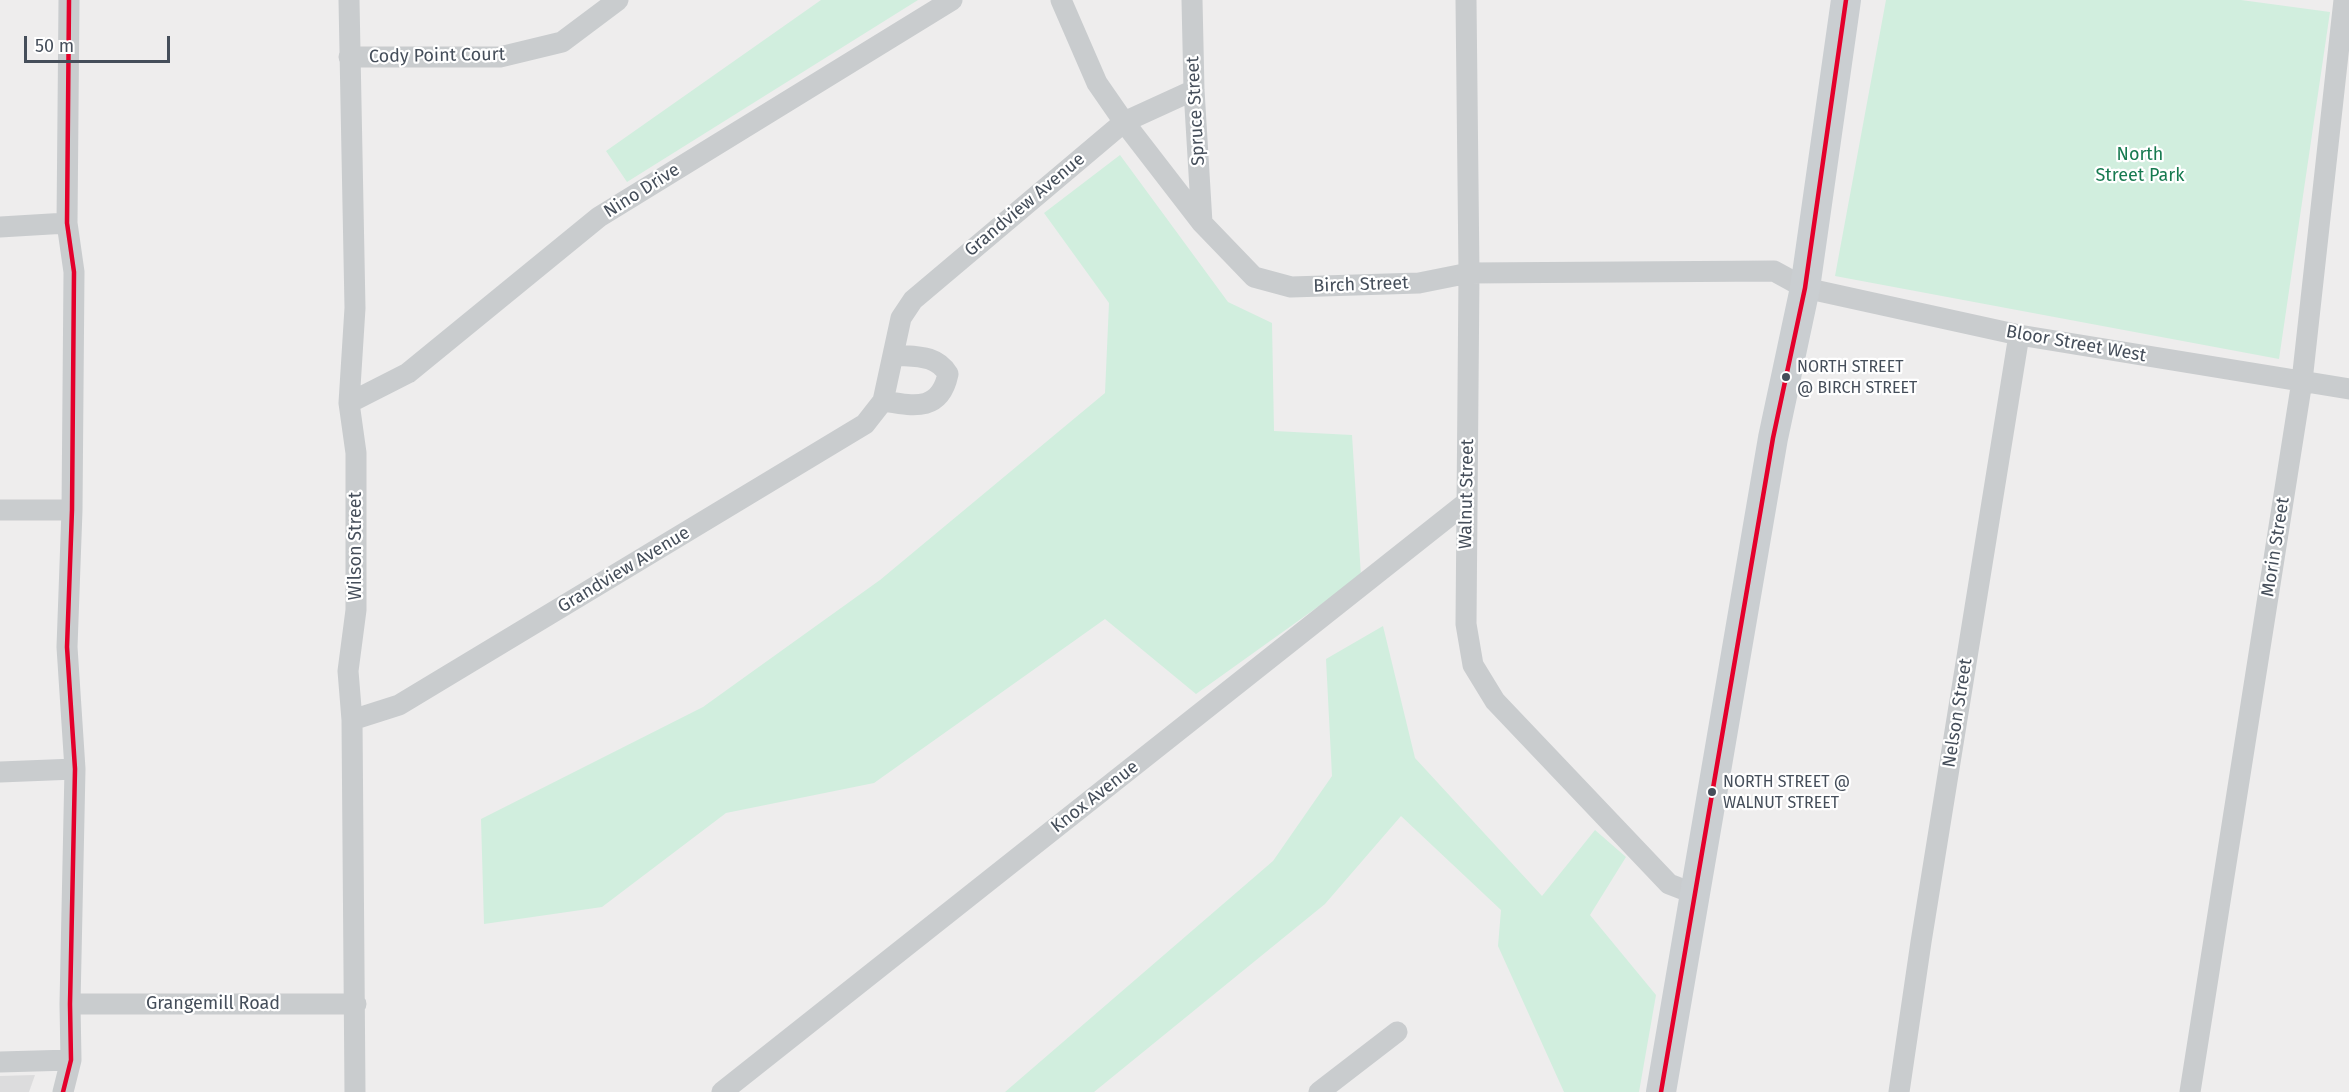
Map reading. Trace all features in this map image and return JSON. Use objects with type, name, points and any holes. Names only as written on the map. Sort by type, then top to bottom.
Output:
[{"type":"main road","points":[[1661,1092],[1773,438],[1805,288],[1846,0]]},
{"type":"street","points":[[63,1092],[71,1059],[75,769],[67,647],[72,510],[74,272],[67,223],[69,0]]},
{"type":"street","name":"Wilson Street","points":[[349,0],[355,308],[349,403],[356,453],[356,610],[348,671],[352,720],[355,1092]]},
{"type":"street","name":"Cody Point Court","points":[[349,57],[500,57],[561,42],[618,0]]},
{"type":"street","name":"Nino Drive","points":[[349,403],[408,373],[599,217],[952,0]]},
{"type":"street","name":"Birch Street","points":[[1061,0],[1097,83],[1124,122],[1202,223],[1254,277],[1291,287],[1419,283],[1469,273],[1774,271],[1805,288]]},
{"type":"street","name":"Spruce Street","points":[[1192,0],[1194,90],[1202,223]]},
{"type":"street","name":"Walnut Street","points":[[1466,0],[1469,273],[1466,624],[1473,665],[1495,701],[1669,884],[1695,894]]},
{"type":"street","points":[[2344,0],[2349,1]]},
{"type":"street","name":"Morin Street","points":[[2190,1092],[2302,381],[2344,0]]},
{"type":"street","name":"Grandview Avenue","points":[[352,720],[399,705],[865,424],[883,401],[901,318],[913,300],[1124,122],[1194,90]]},
{"type":"street","points":[[0,227],[67,223]]},
{"type":"street","name":"Bloor Street West","points":[[1805,288],[2019,335],[2349,389]]},
{"type":"street","name":"Nelson Street","points":[[1899,1092],[2019,335]]},
{"type":"street","points":[[883,401],[907,405],[930,403],[945,389],[948,374],[943,366],[934,360],[894,355]]},
{"type":"street","name":"Knox Avenue","points":[[722,1092],[1467,502]]},
{"type":"street","points":[[0,510],[72,510]]},
{"type":"street","points":[[0,772],[75,769]]},
{"type":"street","name":"Grangemill Road","points":[[70,1004],[356,1004]]},
{"type":"street","points":[[1319,1092],[1396,1032]]},
{"type":"street","points":[[0,1062],[71,1059]]},
{"type":"shaded area","points":[[35,1075],[29,1092],[0,1092],[0,1076]]},
{"type":"green space","points":[[821,0],[918,0],[627,182],[606,151]]},
{"type":"green space","name":"North Street Park","points":[[1886,0],[2241,0],[2330,12],[2279,359],[1835,276]]},
{"type":"green space","points":[[1120,155],[1228,302],[1272,323],[1274,431],[1352,435],[1361,576],[1196,694],[1105,619],[874,783],[726,813],[602,907],[484,924],[481,819],[703,707],[880,580],[1105,393],[1109,303],[1044,213]]},
{"type":"green space","points":[[1383,626],[1415,758],[1542,896],[1595,830],[1626,857],[1590,915],[1656,995],[1639,1092],[1564,1092],[1498,946],[1501,910],[1401,816],[1325,904],[1094,1092],[1005,1092],[1273,861],[1332,776],[1326,659]]},
{"type":"transit line","points":[[63,1092],[71,1060],[75,769],[67,647],[72,510],[74,272],[67,223],[69,0]]},
{"type":"transit line","points":[[1661,1092],[1773,438],[1805,288],[1846,0]]},
{"type":"place","name":"NORTH STREET @ BIRCH STREET","points":[[1786,377]]},
{"type":"place","name":"NORTH STREET @ WALNUT STREET","points":[[1712,792]]}]
